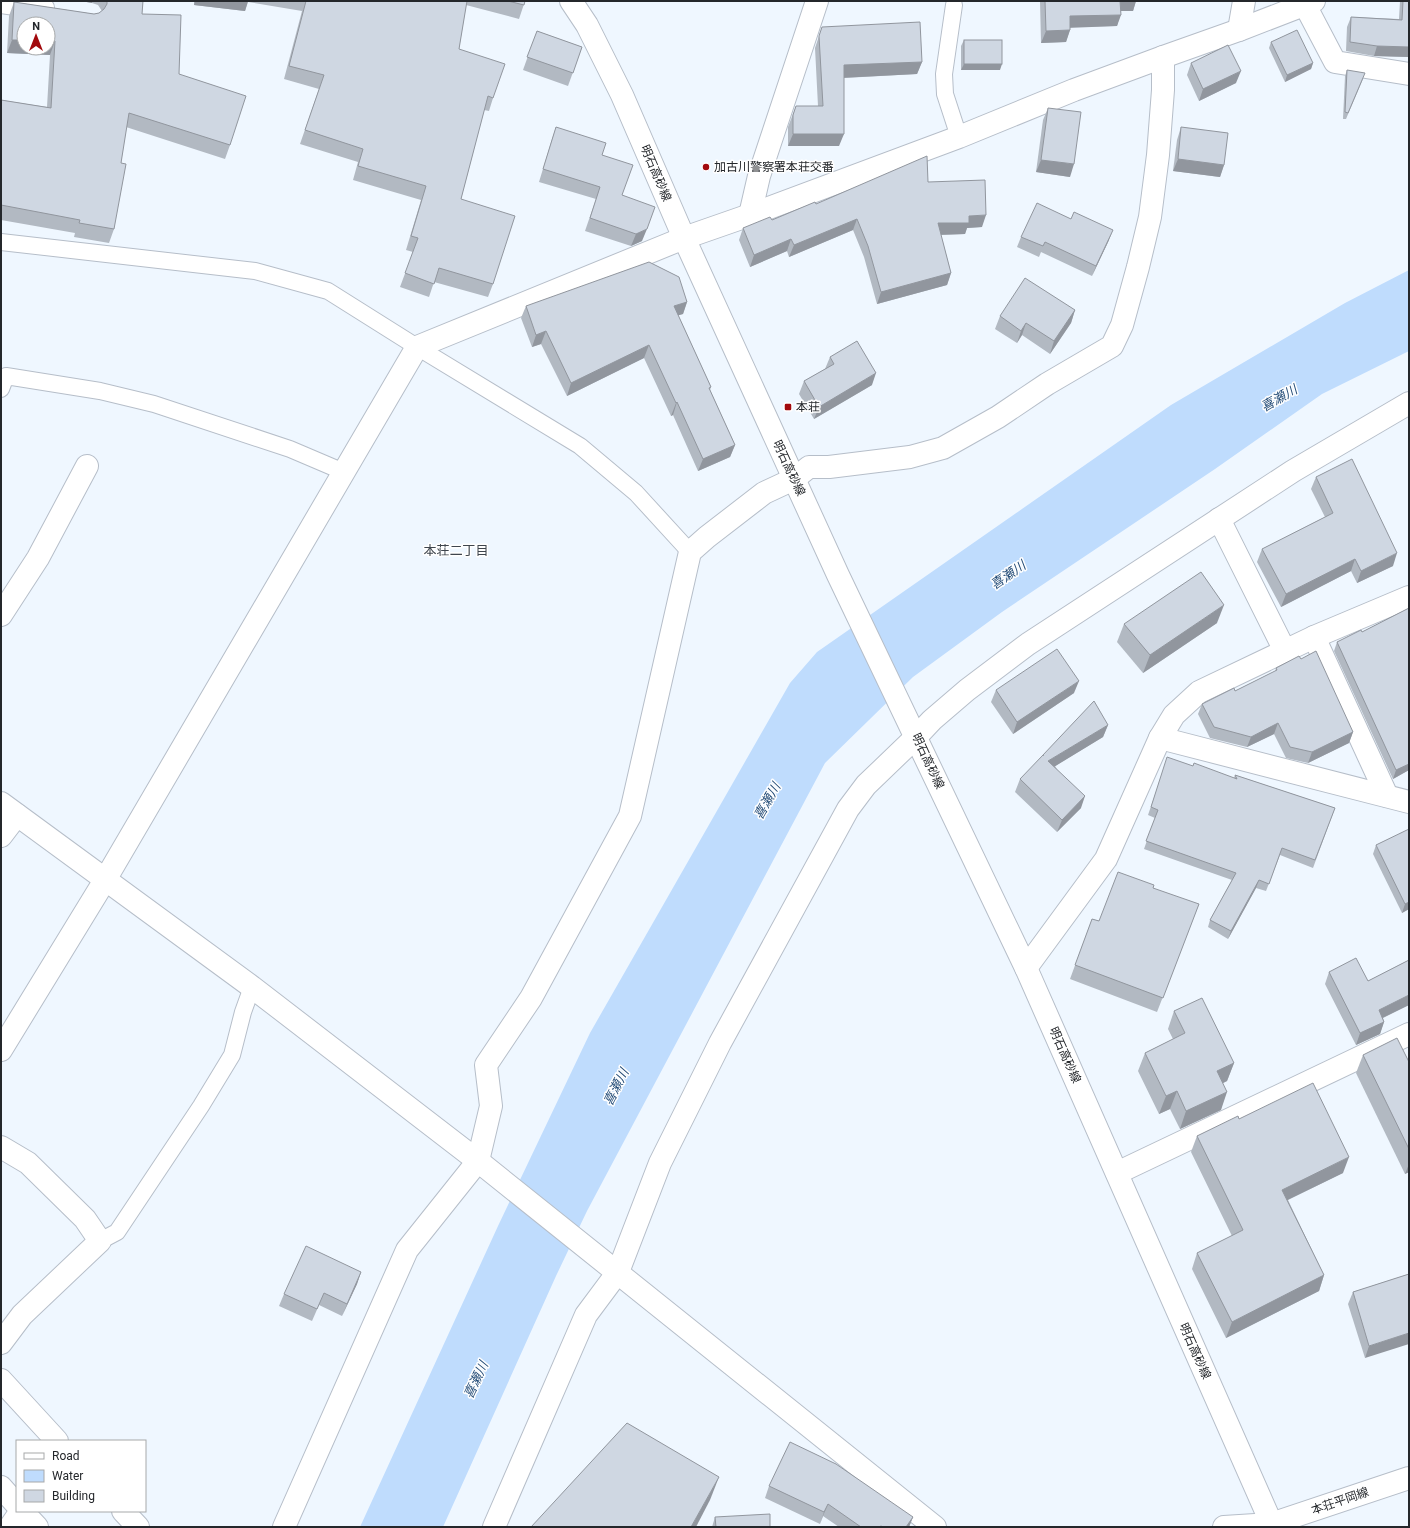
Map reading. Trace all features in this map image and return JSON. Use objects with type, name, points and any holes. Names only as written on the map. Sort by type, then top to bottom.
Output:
[{"type":"street","name":"明石高砂線","points":[[571,1],[587,25],[622,95],[684,238],[838,576],[1026,968],[1271,1526]]},
{"type":"street","points":[[750,215],[759,176],[817,1]]},
{"type":"street","points":[[1239,30],[1244,1]]},
{"type":"street","points":[[1,2],[60,10]]},
{"type":"street","points":[[1,1050],[105,880],[417,347],[684,238],[959,137],[1074,90],[1309,3],[1335,62],[1409,74]]},
{"type":"street","points":[[284,1527],[407,1250],[478,1161],[491,1106],[486,1065],[531,998],[630,816],[690,552],[764,493],[794,479],[809,467],[829,467],[910,458],[943,448],[998,417],[1047,384],[1112,346],[1122,325],[1150,217],[1158,155],[1163,90],[1162,57]]},
{"type":"street","points":[[494,1527],[586,1315],[618,1272],[657,1170],[720,1043],[848,809],[866,785],[914,732],[932,720],[967,690],[1028,644],[1293,471],[1409,403]]},
{"type":"street","points":[[2,613],[38,558],[87,466]]},
{"type":"street","points":[[1219,519],[1285,650]]},
{"type":"street","points":[[1026,968],[1106,859],[1160,738],[1174,715],[1199,692],[1314,637],[1408,600]]},
{"type":"street","points":[[1314,637],[1387,796]]},
{"type":"street","points":[[1160,738],[1286,772],[1409,802]]},
{"type":"street","points":[[1,836],[9,809],[252,987],[478,1161],[935,1527]]},
{"type":"street","points":[[1117,1173],[1409,1034]]},
{"type":"street","points":[[1,1146],[28,1163],[85,1219],[100,1241],[22,1315],[1,1344]]},
{"type":"street","points":[[1,1380],[55,1440]]},
{"type":"street","name":"本荘平岡線","points":[[1224,1527],[1271,1526],[1409,1478]]},
{"type":"street","points":[[1,1488],[16,1504]]},
{"type":"street","points":[[10,1527],[21,1512]]},
{"type":"street","points":[[23,1512],[37,1527]]},
{"type":"street","points":[[124,1512],[138,1527]]},
{"type":"lane","points":[[954,5],[944,74],[945,94],[959,137]]},
{"type":"lane","points":[[1,242],[255,270],[328,292],[580,446],[636,493],[690,552]]},
{"type":"lane","points":[[1,389],[6,376],[100,391],[154,404],[290,449],[344,472]]},
{"type":"lane","points":[[100,1241],[117,1232],[201,1106],[232,1055],[243,1012],[252,987]]},
{"type":"water","name":"喜瀬川","points":[[1409,270],[1409,351],[1322,394],[1215,469],[1002,612],[913,677],[825,763],[587,1211],[556,1276],[443,1527],[360,1527],[498,1226],[590,1033],[790,683],[817,652],[1171,405],[1345,303]]},
{"type":"building","points":[[107,1],[143,1],[142,14],[181,15],[179,74],[246,96],[230,145],[129,113],[121,163],[126,164],[114,229],[79,223],[80,220],[1,205],[1,100],[51,108],[54,56],[56,56],[56,16],[16,16],[16,40],[12,40],[14,2],[94,14],[99,13],[107,4]]},
{"type":"building","points":[[306,1],[467,1],[459,49],[505,64],[493,98],[488,96],[461,199],[515,216],[493,284],[439,268],[434,284],[405,273],[418,238],[411,236],[426,186],[358,166],[363,149],[305,130],[324,75],[289,66]]},
{"type":"building","points":[[508,1],[525,1],[524,5]]},
{"type":"building","points":[[1045,1],[1120,1],[1121,15],[1070,16],[1070,30],[1046,31]]},
{"type":"building","points":[[1403,1],[1409,1],[1409,47],[1377,46],[1350,42],[1351,17],[1402,20]]},
{"type":"building","points":[[920,22],[922,62],[844,65],[844,134],[793,134],[793,115],[796,106],[823,106],[819,36],[822,27]]},
{"type":"building","points":[[1297,30],[1313,63],[1287,75],[1271,42]]},
{"type":"building","points":[[537,31],[582,47],[573,73],[527,57]]},
{"type":"building","points":[[964,40],[1002,40],[1002,64],[964,64]]},
{"type":"building","points":[[1228,45],[1241,71],[1203,89],[1191,63]]},
{"type":"building","points":[[1347,70],[1365,73],[1348,113],[1345,112]]},
{"type":"building","points":[[1048,108],[1081,112],[1074,164],[1041,160]]},
{"type":"building","points":[[556,127],[606,143],[602,155],[633,165],[622,195],[655,207],[647,229],[636,234],[590,218],[600,187],[543,169]]},
{"type":"building","points":[[1181,127],[1228,133],[1224,165],[1178,159]]},
{"type":"building","points":[[927,156],[928,182],[985,180],[986,215],[969,216],[969,223],[938,223],[951,273],[881,292],[868,246],[857,219],[794,245],[791,239],[754,255],[743,228],[770,217],[772,220],[815,202],[816,204]]},
{"type":"building","points":[[1037,203],[1071,219],[1074,212],[1113,230],[1096,266],[1045,242],[1043,246],[1021,237]]},
{"type":"building","points":[[649,262],[679,277],[687,302],[674,306],[711,387],[709,388],[735,445],[703,459],[649,345],[571,383],[546,331],[536,335],[526,306]]},
{"type":"building","points":[[1025,278],[1075,310],[1054,341],[1026,323],[1021,331],[1000,316]]},
{"type":"building","points":[[857,341],[876,373],[819,407],[804,381],[834,364],[830,357]]},
{"type":"building","points":[[1352,459],[1397,553],[1361,571],[1355,559],[1286,594],[1262,549],[1333,513],[1316,477]]},
{"type":"building","points":[[1201,572],[1224,605],[1150,655],[1124,624]]},
{"type":"building","points":[[1409,608],[1409,764],[1396,770],[1337,642],[1361,630],[1362,632]]},
{"type":"building","points":[[1057,649],[1079,681],[1017,722],[996,690]]},
{"type":"building","points":[[1316,651],[1353,732],[1312,752],[1290,747],[1278,723],[1251,737],[1214,727],[1202,704],[1234,688],[1235,691],[1277,670],[1276,668],[1299,656],[1301,659]]},
{"type":"building","points":[[1094,701],[1108,725],[1048,761],[1085,796],[1062,820],[1020,779]]},
{"type":"building","points":[[1167,757],[1193,766],[1194,763],[1237,779],[1235,775],[1335,808],[1315,860],[1282,848],[1269,884],[1259,880],[1231,931],[1210,920],[1236,873],[1146,841],[1158,810],[1151,807]]},
{"type":"building","points":[[1409,829],[1409,902],[1405,904],[1376,845]]},
{"type":"building","points":[[1118,872],[1154,885],[1153,888],[1199,904],[1163,998],[1075,965],[1092,919],[1099,921]]},
{"type":"building","points":[[1356,958],[1368,981],[1409,960],[1409,995],[1379,1010],[1384,1022],[1360,1033],[1329,972]]},
{"type":"building","points":[[1202,998],[1234,1063],[1217,1071],[1227,1092],[1186,1111],[1177,1091],[1166,1096],[1145,1053],[1185,1033],[1174,1011]]},
{"type":"building","points":[[1397,1038],[1409,1062],[1409,1149],[1363,1055]]},
{"type":"building","points":[[1313,1083],[1349,1157],[1282,1190],[1324,1275],[1232,1322],[1197,1253],[1243,1230],[1197,1136],[1238,1116],[1239,1119]]},
{"type":"building","points":[[306,1246],[361,1272],[347,1304],[324,1293],[317,1309],[284,1294]]},
{"type":"building","points":[[1409,1274],[1409,1333],[1369,1346],[1353,1292]]},
{"type":"building","points":[[627,1423],[719,1477],[691,1527],[531,1527]]},
{"type":"building","points":[[790,1442],[836,1464],[913,1517],[906,1527],[861,1527],[828,1504],[824,1512],[769,1486]]},
{"type":"building","points":[[770,1514],[770,1527],[716,1527],[715,1517]]},
{"type":"place","name":"加古川警察署本荘交番","points":[[706,167]]},
{"type":"place","name":"本荘","points":[[788,407]]},
{"type":"district","name":"本荘二丁目","points":[[456,550]]}]
